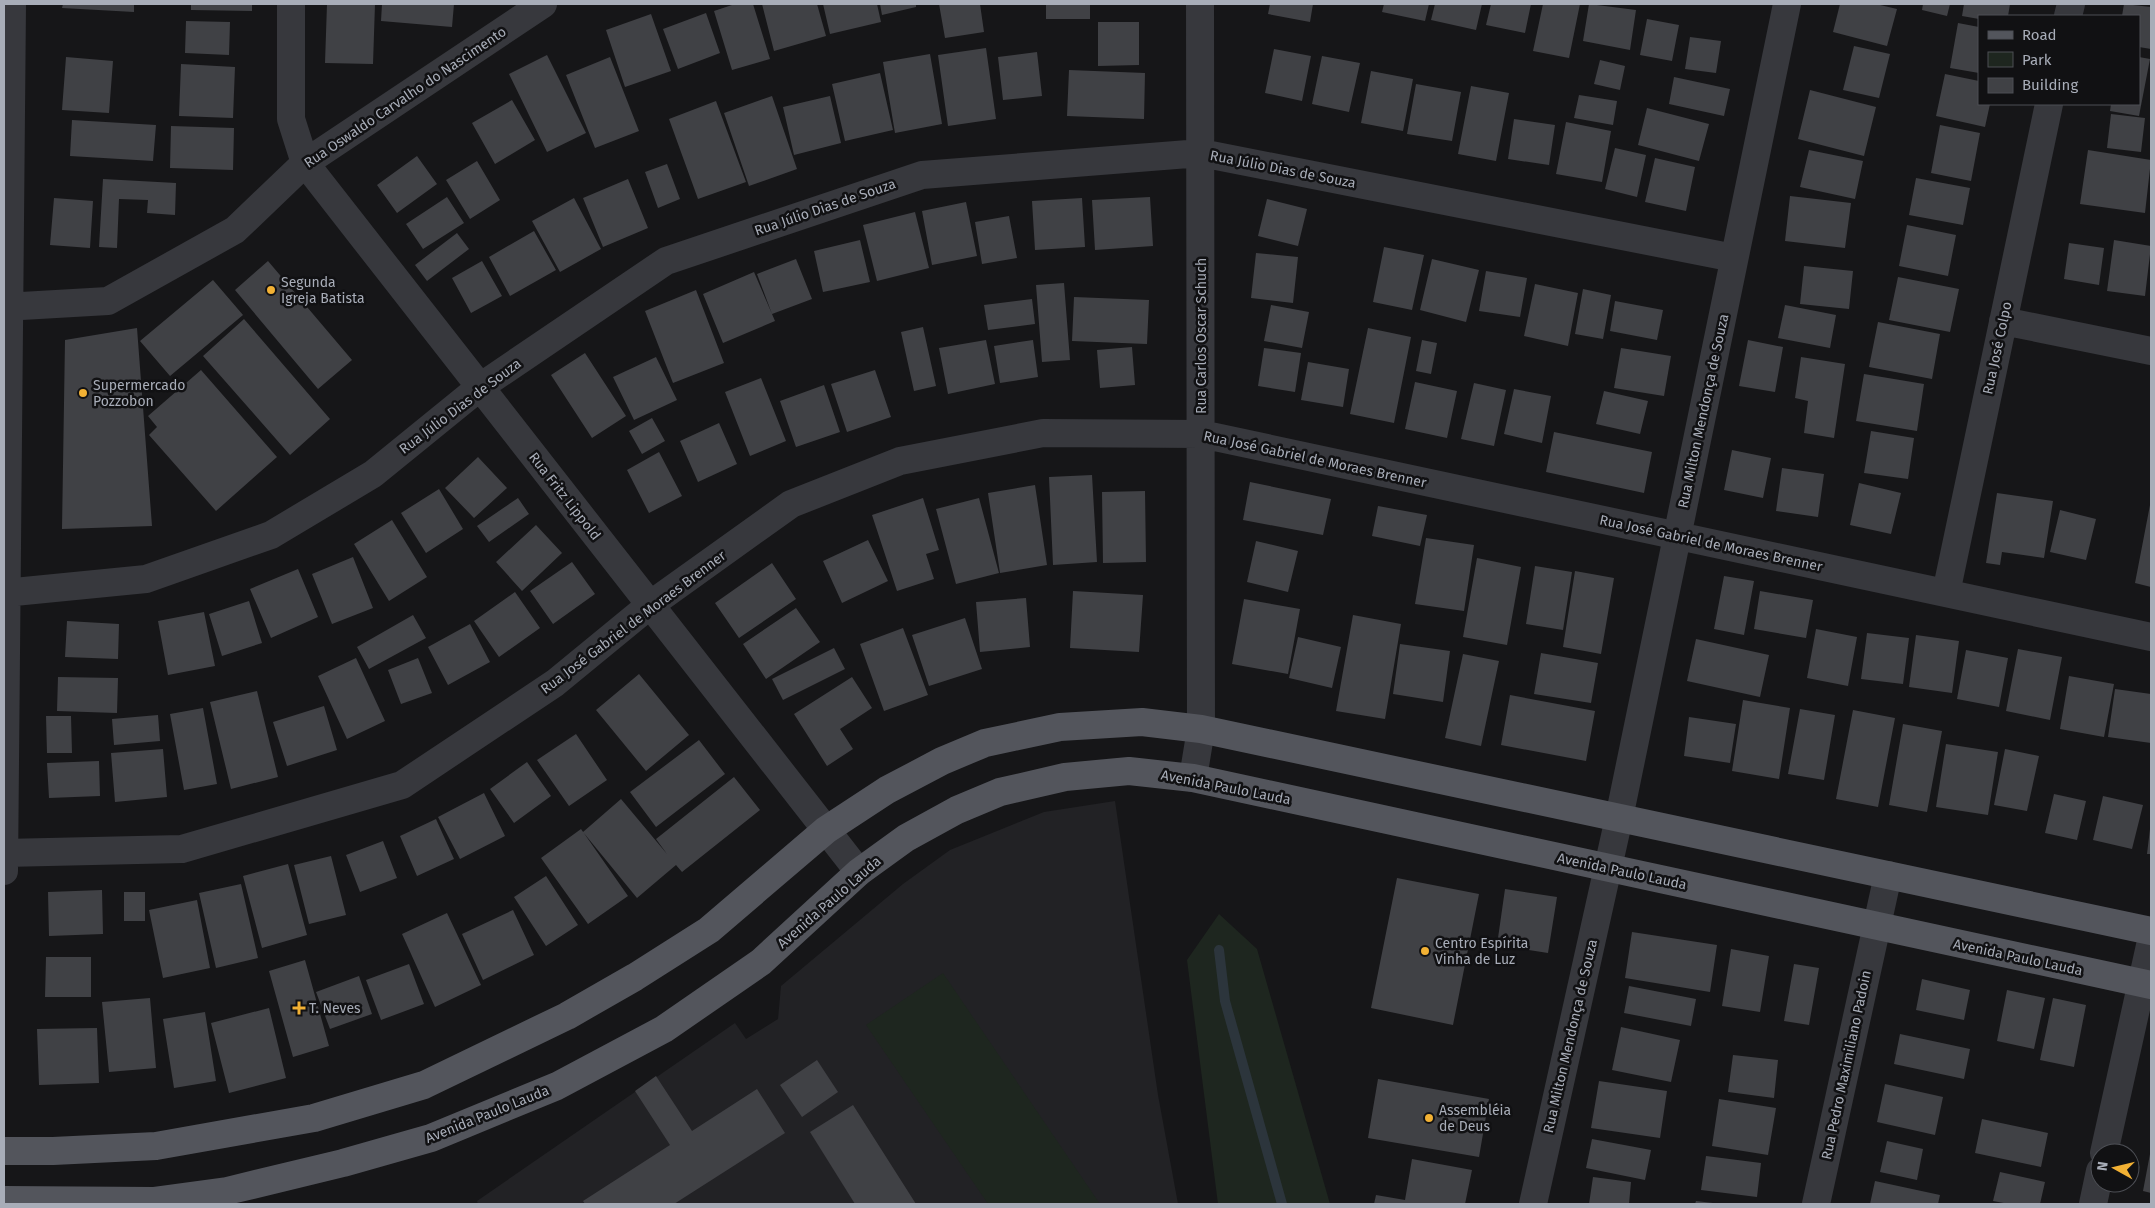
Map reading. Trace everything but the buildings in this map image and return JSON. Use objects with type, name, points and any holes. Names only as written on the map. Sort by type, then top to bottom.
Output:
[{"type":"main road","points":[[4,1151],[53,1151],[165,1145],[314,1118],[424,1085],[567,1016],[635,977],[709,930],[826,830],[887,790],[942,761],[984,743],[1060,728],[1094,724],[1142,722],[1201,729],[2151,931]]},
{"type":"main road","name":"Avenida Paulo Lauda","points":[[4,1200],[152,1201],[227,1191],[343,1164],[431,1138],[557,1086],[664,1029],[761,962],[859,872],[906,838],[957,810],[1000,792],[1057,778],[1093,773],[1129,771],[1193,778],[2146,984]]},
{"type":"street","points":[[4,871],[7,308],[12,4]]},
{"type":"street","points":[[292,4],[291,119],[305,163]]},
{"type":"street","name":"Rua Oswaldo Carvalho do Nascimento","points":[[7,308],[108,301],[235,230],[305,163],[543,4]]},
{"type":"street","name":"Rua Carlos Oscar Schuch","points":[[1193,778],[1201,729],[1200,4]]},
{"type":"street","name":"Rua Milton Mendonça de Souza","points":[[1533,1204],[1620,818],[1787,4]]},
{"type":"street","name":"Rua José Colpo","points":[[1946,593],[2049,105]]},
{"type":"street","name":"Rua Júlio Dias de Souza","points":[[5,593],[146,579],[271,535],[373,474],[480,387],[666,261],[922,175],[1201,153],[1734,258]]},
{"type":"street","name":"Rua Fritz Lippold","points":[[305,163],[859,872]]},
{"type":"street","points":[[2003,321],[2151,351]]},
{"type":"street","name":"Rua José Gabriel de Moraes Brenner","points":[[4,853],[182,849],[402,785],[556,683],[650,605],[791,504],[900,461],[1043,433],[1201,434],[2151,636]]},
{"type":"street","name":"Rua Pedro Maximiliano Padoin","points":[[1816,1204],[1888,875]]},
{"type":"street","points":[[2106,1143],[2146,984],[2151,941]]},
{"type":"shaded area","points":[[1115,801],[1158,1095],[1178,1204],[478,1204],[477,1201],[735,1023],[746,1039],[778,1019],[781,986],[903,884],[950,850],[1044,812]]},
{"type":"green space","points":[[1219,914],[1257,949],[1330,1204],[1218,1204],[1187,960]]},
{"type":"green space","points":[[943,973],[1100,1204],[988,1204],[866,1025]]},
{"type":"waterway","points":[[1219,950],[1225,1001],[1282,1204]]},
{"type":"place","name":"Segunda Igreja Batista","points":[[271,290]]},
{"type":"place","name":"Supermercado Pozzobon","points":[[83,393]]},
{"type":"place","name":"Centro Espírita Vinha de Luz","points":[[1425,951]]},
{"type":"place","name":"T. Neves","points":[[299,1008]]},
{"type":"place","name":"Assembléia de Deus","points":[[1429,1118]]}]
